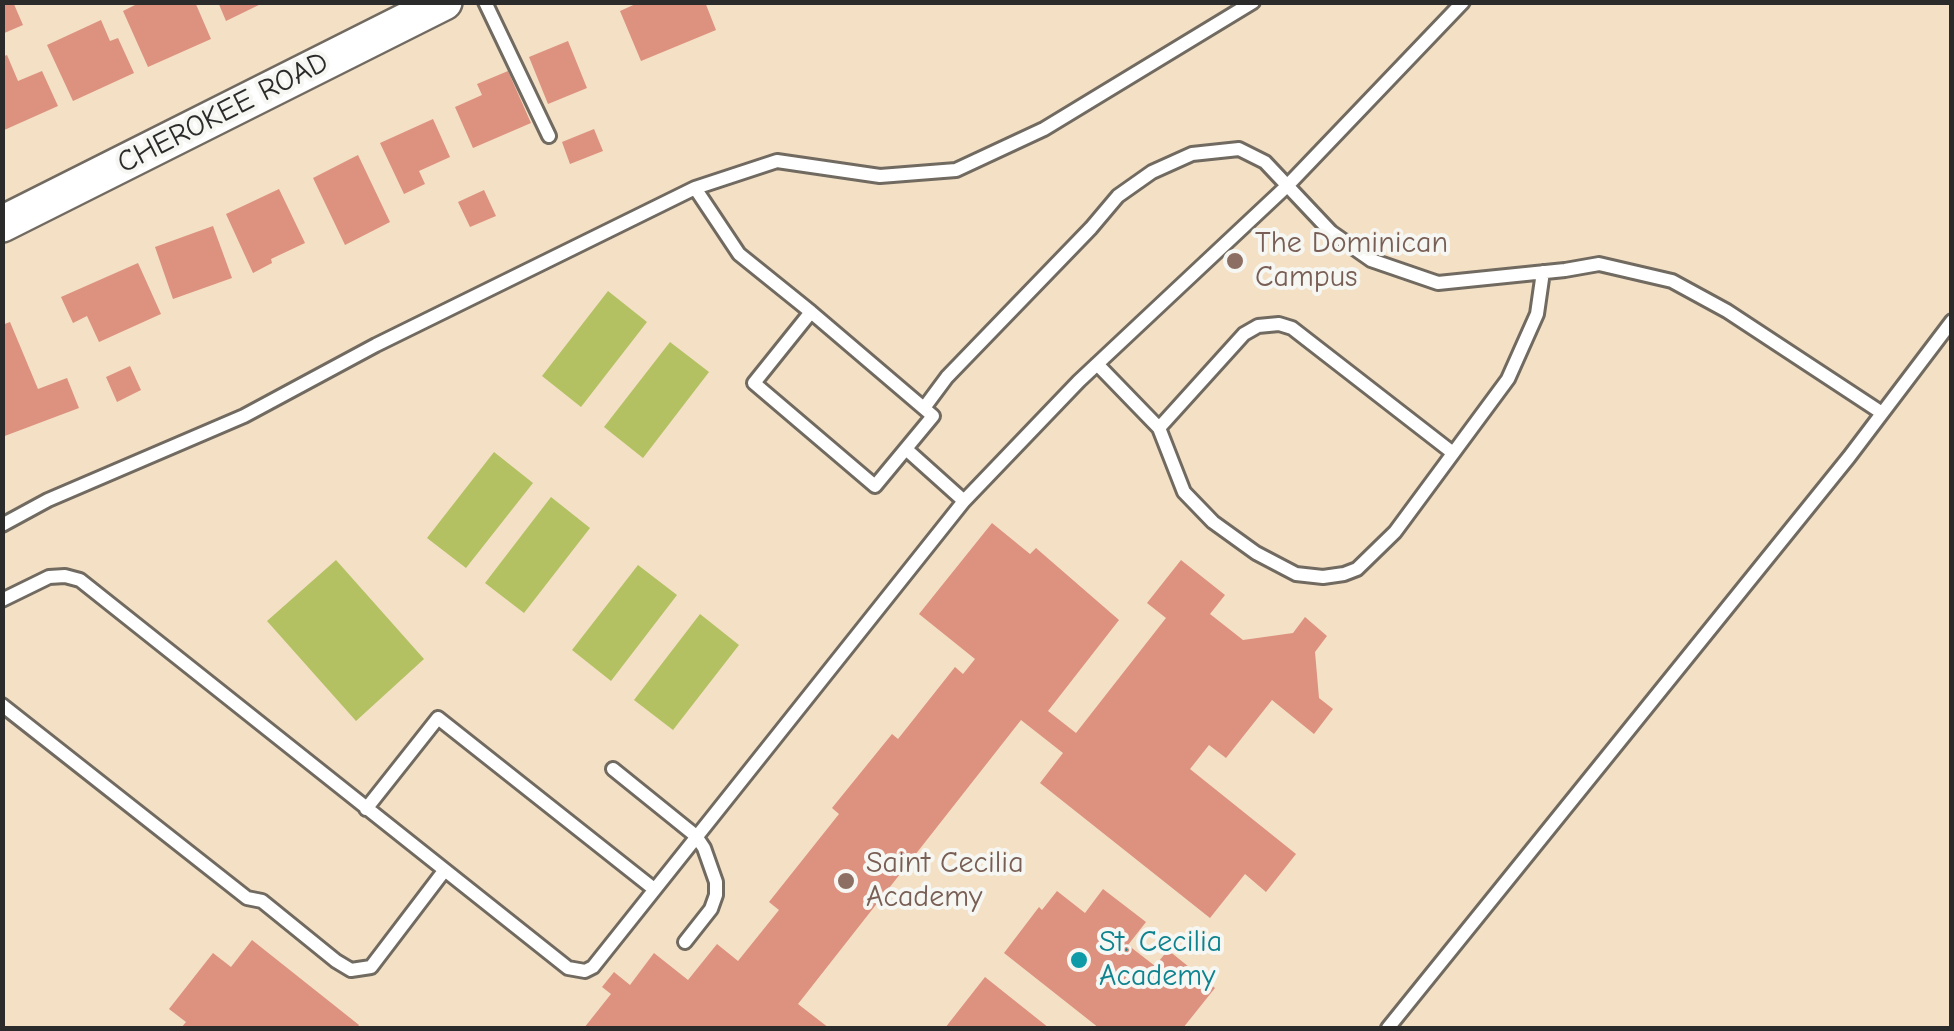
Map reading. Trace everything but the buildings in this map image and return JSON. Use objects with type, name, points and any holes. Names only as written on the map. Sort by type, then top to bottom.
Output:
[{"type":"street","name":"CHEROKEE ROAD","points":[[2,224],[444,2]]},
{"type":"lane","points":[[485,2],[549,136]]},
{"type":"lane","points":[[2,525],[48,500],[244,416],[376,345],[695,188],[777,161],[880,176],[956,170],[1044,129],[1253,2]]},
{"type":"lane","points":[[2,600],[49,576],[80,580],[568,968],[577,971],[594,967],[964,502],[1098,364],[1288,185],[1463,2]]},
{"type":"lane","points":[[924,408],[946,377],[1118,196],[1152,172],[1192,154],[1239,150],[1265,162],[1331,232],[1371,260],[1438,283],[1599,264],[1672,281],[1728,311],[1882,413]]},
{"type":"lane","points":[[695,188],[739,254],[811,312],[933,416],[876,486],[754,383],[811,312]]},
{"type":"lane","points":[[1098,364],[1159,428],[1176,476],[1195,506],[1256,553],[1284,568],[1310,576],[1344,574],[1357,570],[1387,542],[1516,364],[1537,314],[1542,272]]},
{"type":"lane","points":[[1388,1028],[1952,321]]},
{"type":"lane","points":[[1159,428],[1244,334],[1258,326],[1279,324],[1292,328],[1453,453]]},
{"type":"lane","points":[[906,449],[964,502]]},
{"type":"lane","points":[[2,704],[247,898],[262,901],[351,970],[371,966],[444,871]]},
{"type":"lane","points":[[366,808],[438,718],[654,889]]},
{"type":"lane","points":[[612,769],[696,836],[711,865],[716,895],[686,942]]},
{"type":"green space","points":[[608,291],[647,322],[581,407],[542,376]]},
{"type":"green space","points":[[670,342],[709,372],[643,458],[604,427]]},
{"type":"green space","points":[[494,452],[533,483],[466,568],[427,538]]},
{"type":"green space","points":[[551,497],[590,528],[524,613],[485,583]]},
{"type":"green space","points":[[336,560],[424,659],[356,721],[267,621]]},
{"type":"green space","points":[[638,565],[677,595],[611,681],[572,650]]},
{"type":"green space","points":[[700,614],[739,645],[673,730],[634,700]]},
{"type":"place","name":"The Dominican Campus","points":[[1235,261]]},
{"type":"place","name":"Saint Cecilia Academy","points":[[846,881]]},
{"type":"place","name":"St. Cecilia Academy","points":[[1079,960]]}]
